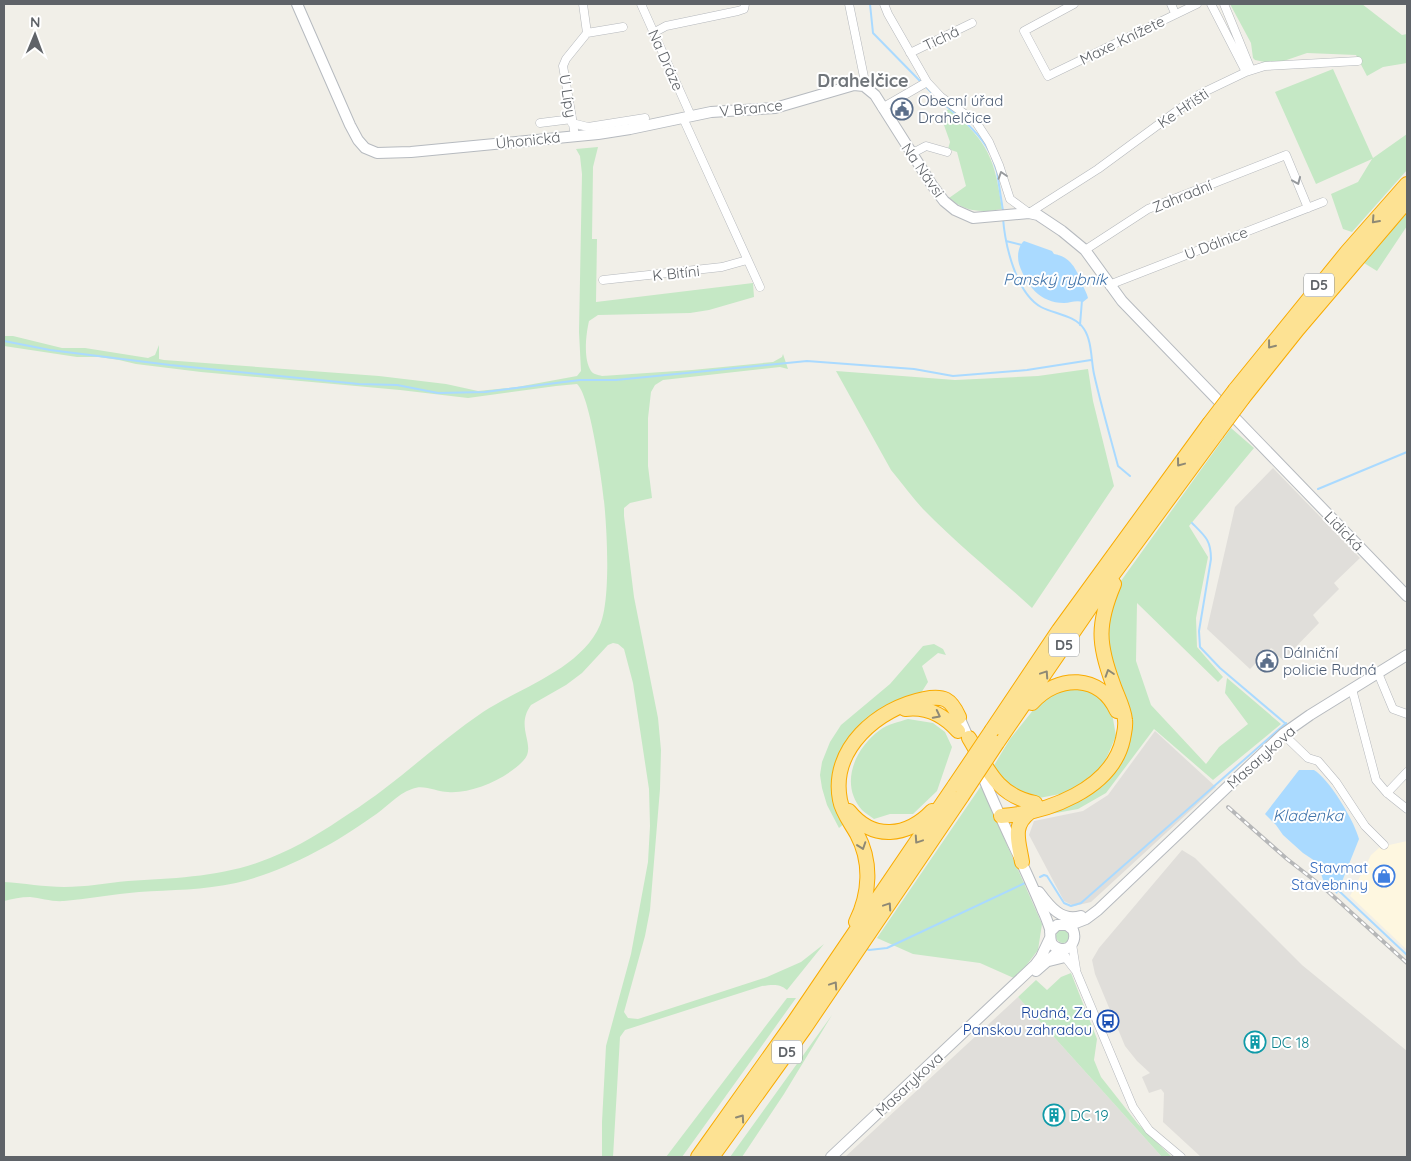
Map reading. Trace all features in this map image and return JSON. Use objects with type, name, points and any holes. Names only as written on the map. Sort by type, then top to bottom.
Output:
[{"type":"highway","name":"D5","points":[[995,736],[1059,630],[1140,516],[1213,428],[1347,252],[1407,184]]},
{"type":"highway","name":"D5","points":[[1239,394],[1298,329],[1407,201]]},
{"type":"highway","name":"D5","points":[[712,1157],[814,1014],[995,736],[1132,548],[1213,428]]},
{"type":"highway","points":[[1001,816],[1014,806],[1033,807],[1063,800],[1084,790],[1104,774],[1115,760],[1125,725],[1104,655],[1101,627],[1106,601],[1132,548]]},
{"type":"highway","points":[[995,736],[1039,695],[1052,687],[1069,682],[1082,683],[1094,687],[1109,698],[1118,712],[1123,736]]},
{"type":"highway","points":[[834,964],[858,917],[865,898],[867,883],[864,851],[841,804],[839,785],[841,768],[852,746],[866,729],[879,718],[903,709],[922,709],[941,716],[962,729],[1003,789],[1033,807]]},
{"type":"highway","points":[[839,785],[846,806],[858,821],[873,830],[888,832],[905,830],[922,821],[958,791]]},
{"type":"highway","name":"D5","points":[[698,1157],[958,791]]},
{"type":"highway","points":[[1022,862],[1017,830],[1021,819],[1033,807]]},
{"type":"main road","name":"Úhonická","points":[[297,4],[350,125],[365,148],[377,153],[575,136],[630,129],[687,117]]},
{"type":"main road","name":"V Brance","points":[[687,117],[731,109],[775,108],[854,85],[868,88]]},
{"type":"main road","name":"Na Návsi","points":[[868,88],[875,95],[911,154],[940,196],[955,210],[973,218],[1012,213],[1029,213]]},
{"type":"main road","name":"Lidická","points":[[1029,213],[1038,215],[1062,231],[1085,250],[1122,302],[1407,596]]},
{"type":"main road","name":"Masarykova","points":[[1064,925],[1089,917],[1283,734],[1310,715],[1407,655]]},
{"type":"main road","points":[[962,729],[1032,884],[1053,945],[1062,952],[1073,940],[1073,930],[1053,916],[1044,898]]},
{"type":"main road","name":"Masarykova","points":[[1073,940],[1114,900],[1130,880]]},
{"type":"main road","points":[[1032,884],[1062,916],[1070,918],[1079,917],[1089,912],[1130,880]]},
{"type":"main road","points":[[1050,935],[1055,926],[1064,925]]},
{"type":"main road","name":"Masarykova","points":[[831,1157],[1035,965],[1041,957],[1050,935]]},
{"type":"main road","name":"Masarykova","points":[[987,1012],[1004,1000],[1046,962],[1062,952]]},
{"type":"street","points":[[583,4],[587,34],[623,28]]},
{"type":"street","name":"Na Dráze","points":[[641,4],[760,287]]},
{"type":"street","points":[[654,32],[666,26],[738,11],[744,9],[745,4]]},
{"type":"street","points":[[849,4],[868,88]]},
{"type":"street","points":[[884,4],[924,83],[976,122],[989,142],[1010,199],[1029,213]]},
{"type":"street","name":"Maxe Knížete","points":[[1074,4],[1024,31],[1048,76],[1197,4]]},
{"type":"street","points":[[1171,4],[1175,14]]},
{"type":"street","points":[[1211,4],[1248,71]]},
{"type":"street","points":[[1224,4],[1248,71]]},
{"type":"street","name":"Tichá","points":[[910,53],[972,23]]},
{"type":"street","name":"U Lípy","points":[[575,136],[563,66],[566,59],[587,34]]},
{"type":"street","name":"Ke Hřišti","points":[[1029,213],[1098,169],[1200,94],[1248,71],[1265,66],[1358,61]]},
{"type":"street","points":[[882,108],[924,83]]},
{"type":"street","points":[[540,123],[572,121],[588,127],[645,118]]},
{"type":"street","points":[[911,154],[926,146],[947,152]]},
{"type":"street","name":"Zahradní","points":[[1085,250],[1148,209],[1286,155],[1308,208]]},
{"type":"street","name":"U Dálnice","points":[[1109,285],[1323,202]]},
{"type":"street","name":"K Bitíni","points":[[603,280],[722,267],[748,260]]},
{"type":"street","points":[[1378,673],[1393,709],[1407,714]]},
{"type":"street","points":[[1352,689],[1376,780],[1387,793],[1407,809]]},
{"type":"street","points":[[1283,734],[1308,758],[1318,761],[1336,782],[1365,826],[1384,845]]},
{"type":"street","points":[[1387,793],[1407,772]]},
{"type":"street","points":[[1073,940],[1076,971]]},
{"type":"street","points":[[1062,952],[1076,971],[1133,1107],[1149,1130],[1181,1157]]},
{"type":"shaded area","points":[[1273,468],[1360,558],[1334,583],[1339,589],[1313,615],[1319,623],[1283,660],[1271,648],[1250,669],[1207,629],[1235,507]]},
{"type":"shaded area","points":[[1155,731],[1216,787],[1091,902],[1074,906],[1064,901],[1029,835],[1034,821],[1083,811],[1108,795]]},
{"type":"shaded area","name":"Stavmat Stavebniny","points":[[1407,841],[1407,950],[1350,896],[1371,855],[1380,847]]},
{"type":"shaded area","name":"DC 18","points":[[1182,850],[1195,858],[1302,965],[1407,1051],[1407,1157],[1201,1157],[1163,1122],[1164,1093],[1161,1089],[1149,1093],[1142,1077],[1150,1073],[1125,1046],[1095,974],[1092,960],[1099,948]]},
{"type":"shaded area","points":[[1018,997],[1162,1157],[845,1157]]},
{"type":"green space","points":[[1230,4],[1362,4],[1402,35],[1407,34],[1407,63],[1383,67],[1367,76],[1356,55],[1307,53],[1275,64],[1255,60],[1251,43]]},
{"type":"green space","points":[[1333,69],[1373,158],[1407,134],[1407,170],[1352,232],[1343,229],[1331,194],[1358,182],[1372,159],[1316,184],[1275,92]]},
{"type":"green space","points":[[949,109],[982,142],[988,153],[996,177],[1002,209],[980,211],[967,209],[949,198],[966,186],[957,152],[948,149],[950,142],[940,114]]},
{"type":"green space","points":[[598,147],[593,167],[592,239],[597,239],[596,302],[753,283],[754,297],[709,310],[690,313],[598,315],[589,321],[587,333],[587,360],[592,372],[602,376],[692,370],[773,362],[782,357],[783,354],[788,369],[780,367],[663,380],[655,385],[651,392],[648,418],[648,466],[652,498],[630,503],[624,508],[624,516],[634,597],[658,718],[661,750],[660,789],[650,910],[645,936],[624,1012],[628,1018],[638,1019],[767,977],[801,962],[824,944],[787,990],[778,985],[762,986],[625,1030],[620,1037],[613,1157],[602,1157],[606,1046],[631,954],[648,862],[650,826],[649,789],[633,683],[624,649],[618,644],[608,645],[582,673],[566,685],[531,705],[526,713],[525,721],[528,743],[527,755],[516,767],[489,784],[457,792],[444,792],[421,787],[412,789],[401,794],[377,814],[324,847],[272,872],[236,883],[64,901],[30,897],[4,901],[4,882],[72,887],[218,873],[253,864],[280,854],[331,826],[401,776],[483,712],[549,676],[579,654],[591,640],[600,625],[603,614],[607,582],[607,546],[603,491],[598,458],[591,421],[582,391],[577,384],[468,398],[201,372],[136,364],[99,357],[77,357],[4,346],[4,336],[13,336],[62,348],[85,348],[148,358],[155,355],[159,345],[159,359],[164,360],[379,376],[446,384],[478,391],[517,387],[577,376],[581,371],[579,332],[582,174],[580,156],[576,149]]},
{"type":"green space","points":[[1407,213],[1407,226],[1377,271],[1364,263]]},
{"type":"green space","points":[[1088,369],[1093,401],[1114,486],[1032,608],[949,535],[915,500],[891,470],[836,371],[955,380],[1038,376]]},
{"type":"green space","points":[[1231,428],[1254,448],[1189,526],[1208,557],[1196,618],[1197,647],[1223,677],[1218,682],[1137,603],[1136,661],[1151,705],[1206,764],[1219,747],[1248,724],[1225,693],[1227,678],[1281,724],[1213,780],[1154,729],[1106,793],[1078,809],[1045,815],[1040,813],[1098,788],[1120,762],[1126,746],[1105,646],[1105,621],[1118,585]]},
{"type":"green space","points":[[934,644],[943,649],[946,655],[938,653],[922,666],[928,682],[921,693],[893,703],[873,714],[855,730],[843,747],[846,822],[839,828],[827,805],[820,775],[822,762],[830,742],[841,725],[890,684],[923,646]]},
{"type":"green space","points":[[1074,685],[1097,695],[1112,713],[1116,736],[1103,766],[1071,792],[1039,798],[1013,792],[993,767],[1010,739],[1046,694]]},
{"type":"green space","points":[[908,719],[933,723],[945,732],[952,747],[937,791],[913,814],[890,814],[874,819],[862,810],[855,800],[851,778],[853,767],[863,746],[880,730],[893,723]]},
{"type":"green space","points":[[981,786],[1042,924],[1038,950],[1016,979],[980,963],[913,954],[877,938]]},
{"type":"green space","points":[[1063,929],[1068,931],[1070,936],[1068,941],[1063,943],[1058,941],[1056,936],[1058,931]]},
{"type":"green space","points":[[1071,973],[1097,1039],[1094,1060],[1101,1077],[1138,1124],[1172,1157],[1162,1157],[1018,997],[1036,980],[1047,990],[1061,977]]},
{"type":"green space","points":[[787,998],[796,998],[682,1157],[666,1157]]},
{"type":"green space","points":[[832,1015],[784,1094],[742,1157],[730,1157]]},
{"type":"water","name":"Panský rybník","points":[[1024,241],[1052,251],[1054,254],[1069,261],[1077,273],[1088,298],[1083,302],[1055,302],[1048,300],[1035,291],[1030,286],[1019,264],[1018,252]]},
{"type":"water","name":"Kladenka","points":[[1299,770],[1314,770],[1320,775],[1346,810],[1359,839],[1337,894],[1323,880],[1318,863],[1303,853],[1283,835],[1265,814]]},
{"type":"waterway","points":[[870,4],[873,33],[921,82]]},
{"type":"waterway","points":[[926,87],[933,94]]},
{"type":"waterway","points":[[940,101],[980,137],[990,153]]},
{"type":"waterway","points":[[992,157],[997,172],[1003,211]]},
{"type":"waterway","points":[[1003,218],[1009,254],[1025,291],[1041,307],[1064,315],[1080,324],[1087,334],[1093,369],[1118,466],[1130,476]]},
{"type":"waterway","points":[[1006,241],[1022,245]]},
{"type":"waterway","points":[[1080,325],[1082,300]]},
{"type":"waterway","points":[[4,341],[50,350],[170,365],[359,384],[397,385],[438,393],[485,392],[580,380],[616,380],[807,361],[914,369],[953,376],[1027,370],[1091,360]]},
{"type":"waterway","points":[[1318,489],[1407,452]]},
{"type":"waterway","points":[[1192,523],[1206,539],[1211,553],[1199,631],[1200,647],[1220,668],[1286,724]]},
{"type":"waterway","points":[[1040,877],[1047,876],[1064,903],[1071,906],[1081,903],[1286,723]]},
{"type":"waterway","points":[[865,948],[869,950],[887,948],[1025,883]]},
{"type":"waterway","points":[[1338,890],[1407,955]]},
{"type":"railway","points":[[1228,807],[1287,859],[1323,887],[1407,963]]},
{"type":"place","name":"Obecní úřad Drahelčice","points":[[902,109]]},
{"type":"place","name":"Dálniční policie Rudná","points":[[1267,661]]},
{"type":"place","name":"Stavmat Stavebniny","points":[[1384,876]]},
{"type":"place","name":"Rudná, Za Panskou zahradou","points":[[1108,1021]]},
{"type":"place","name":"DC 18","points":[[1255,1042]]},
{"type":"place","name":"DC 19","points":[[1054,1115]]},
{"type":"district","name":"Drahelčice","points":[[863,80]]}]
